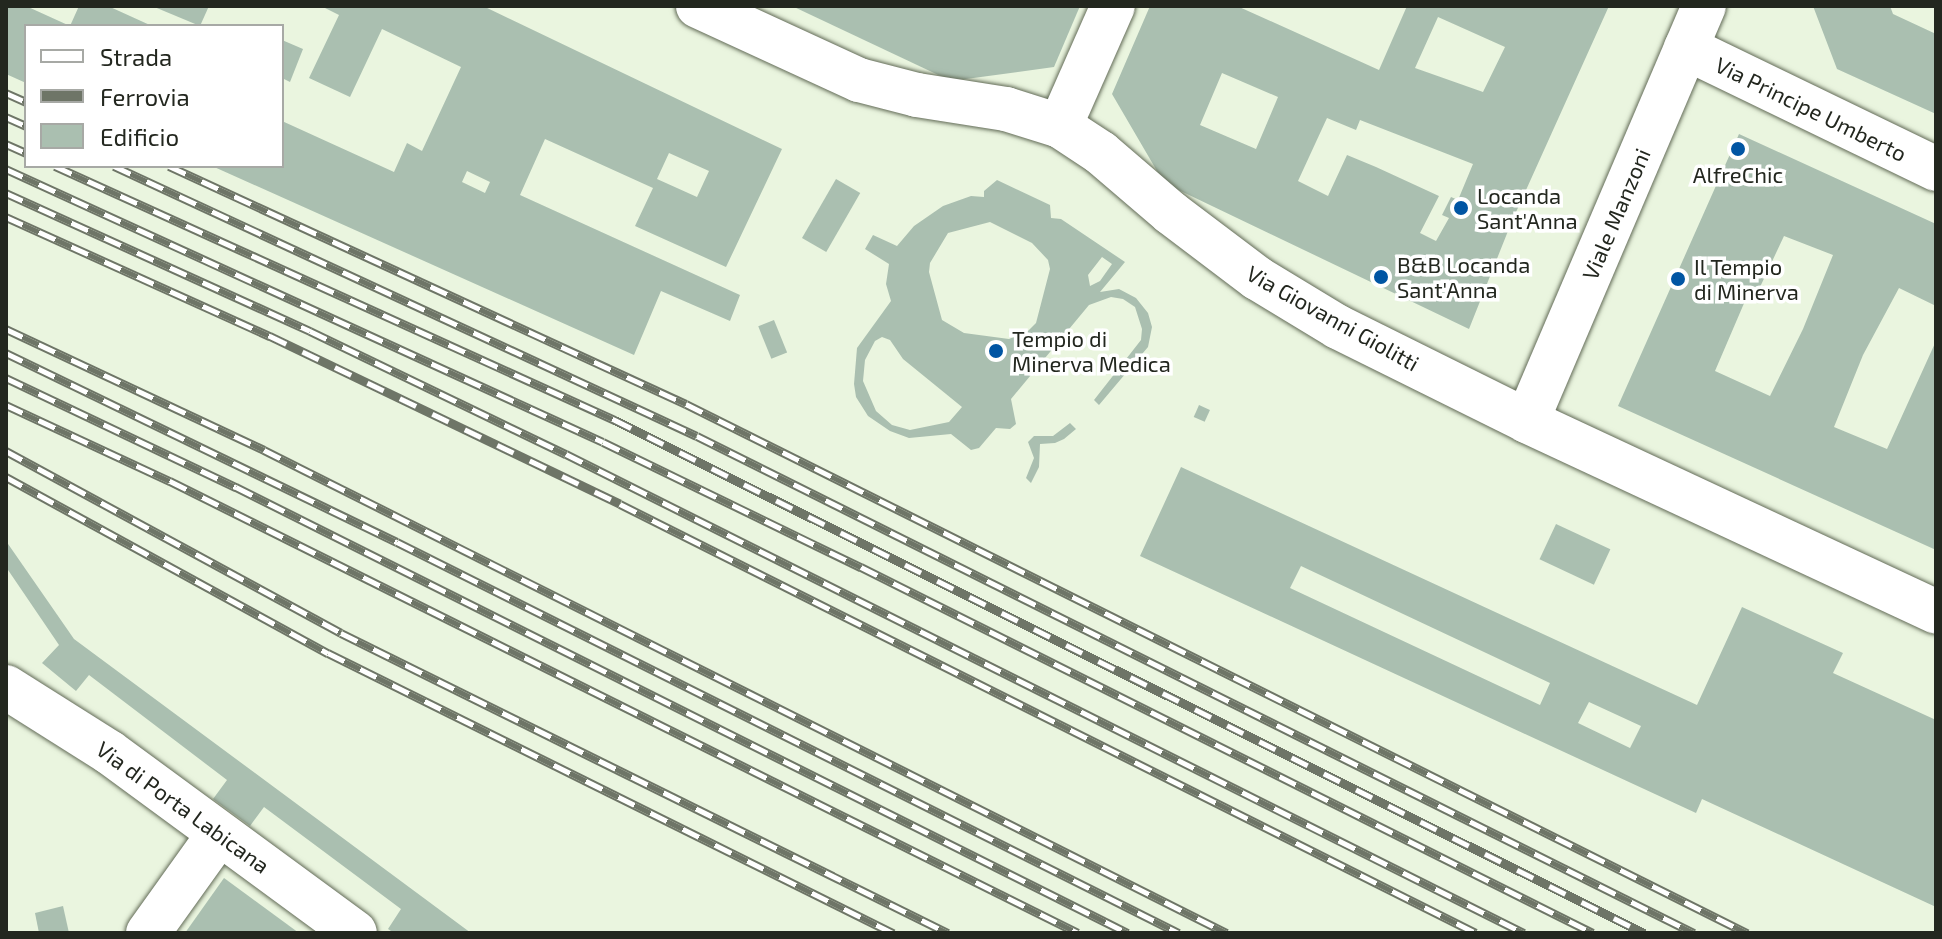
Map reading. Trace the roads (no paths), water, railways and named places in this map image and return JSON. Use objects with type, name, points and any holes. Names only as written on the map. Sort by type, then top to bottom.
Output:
[{"type":"main road","name":"Via Giovanni Giolitti","points":[[698,6],[859,80],[917,95],[1006,109],[1060,126],[1101,153],[1171,213],[1269,286],[1338,327],[1527,421],[1936,612]]},
{"type":"main road","points":[[1060,126],[1113,6]]},
{"type":"main road","name":"Viale Manzoni","points":[[1527,421],[1704,6]]},
{"type":"main road","name":"Via Principe Umberto","points":[[1686,48],[1936,169]]},
{"type":"main road","name":"Via di Porta Labicana","points":[[6,687],[92,740],[355,933]]},
{"type":"main road","points":[[148,933],[219,834]]},
{"type":"railway","points":[[6,93],[24,101]]},
{"type":"railway","points":[[6,117],[24,125]]},
{"type":"railway","points":[[6,144],[24,152]]},
{"type":"railway","points":[[59,168],[615,420],[1644,933]]},
{"type":"railway","points":[[118,168],[697,436],[1694,933]]},
{"type":"railway","points":[[173,168],[686,404],[1747,933]]},
{"type":"railway","points":[[6,169],[603,442],[861,567],[1593,933]]},
{"type":"railway","points":[[6,193],[310,331],[566,454],[1524,933]]},
{"type":"railway","points":[[6,217],[270,336],[620,504],[1476,933]]},
{"type":"railway","points":[[6,329],[264,450],[1227,933]]},
{"type":"railway","points":[[6,353],[397,542],[1179,933]]},
{"type":"railway","points":[[6,378],[236,487],[1128,933]]},
{"type":"railway","points":[[6,405],[170,481],[1078,933]]},
{"type":"railway","points":[[6,451],[341,633],[948,933]]},
{"type":"railway","points":[[6,477],[328,653],[893,933]]},
{"type":"place","name":"AlfreChic","points":[[1738,149]]},
{"type":"place","name":"Locanda Sant'Anna","points":[[1461,208]]},
{"type":"place","name":"B&B Locanda Sant'Anna","points":[[1381,277]]},
{"type":"place","name":"Il Tempio di Minerva","points":[[1678,279]]},
{"type":"place","name":"Tempio di Minerva Medica","points":[[996,351]]}]
